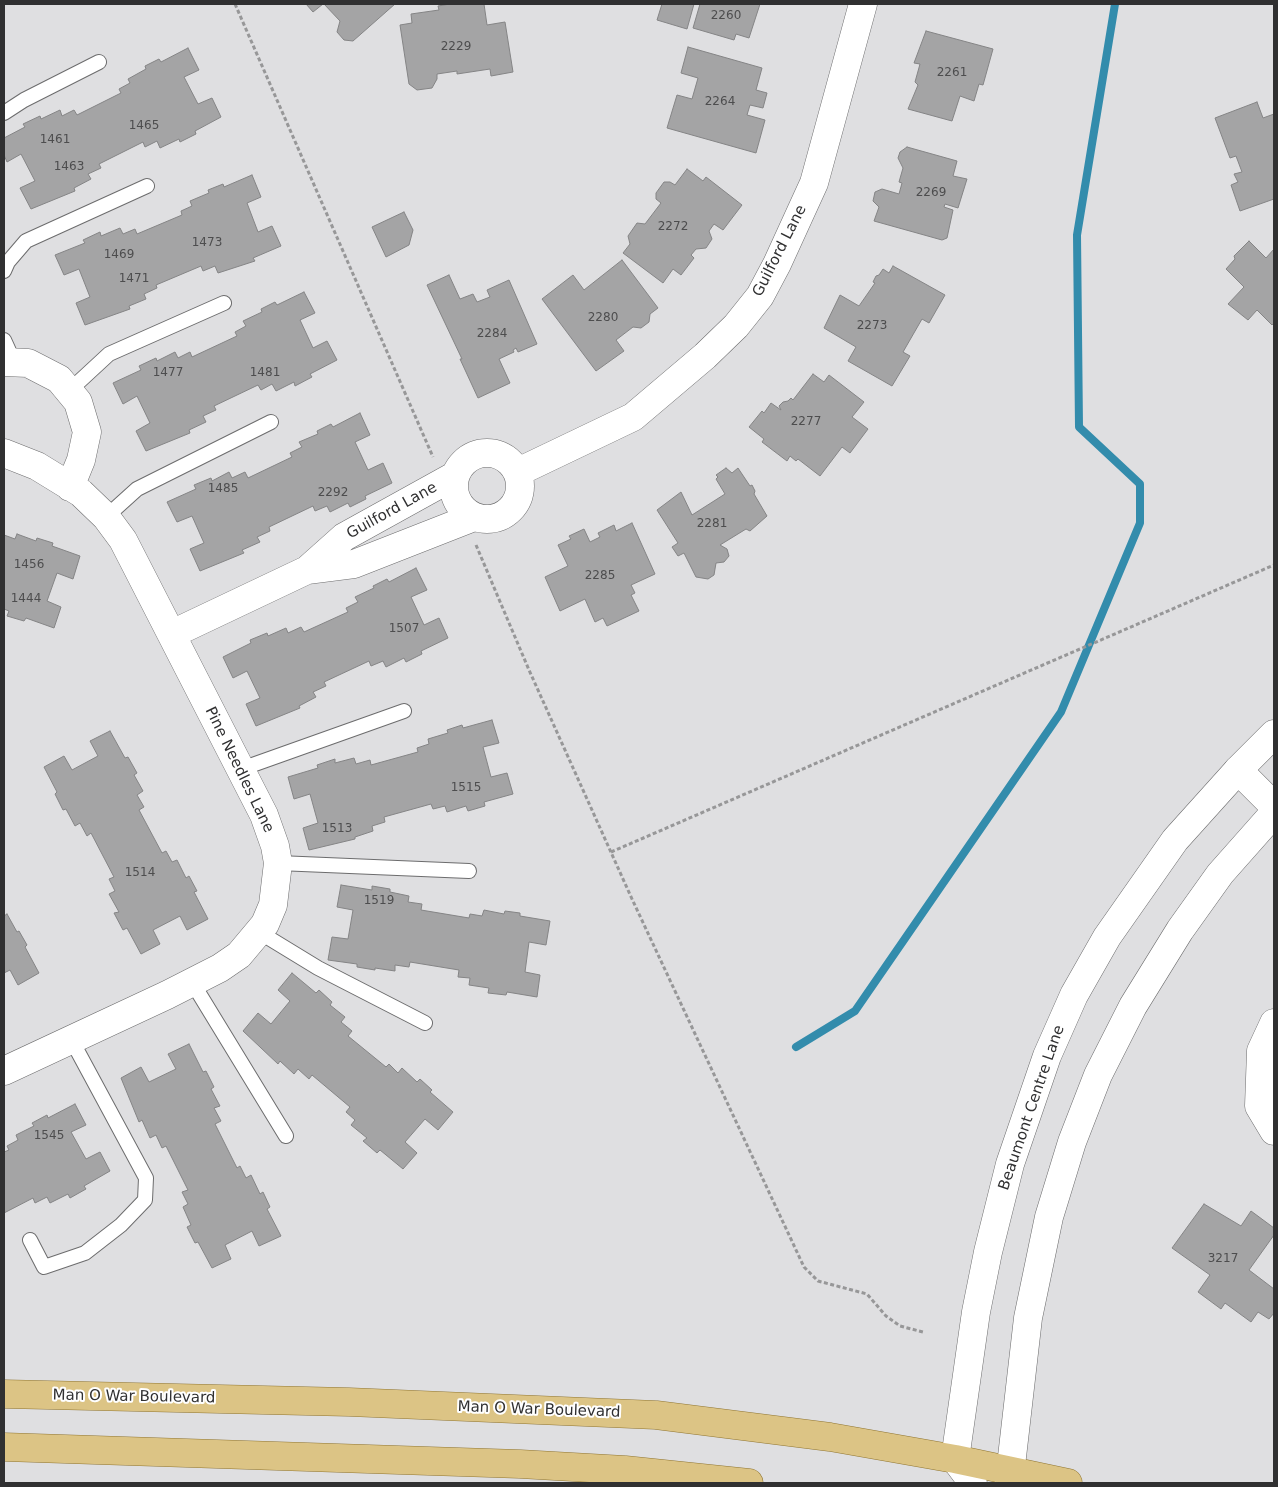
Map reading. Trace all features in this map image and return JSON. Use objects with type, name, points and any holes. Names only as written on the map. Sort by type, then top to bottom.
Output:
[{"type":"main road","name":"Man O War Boulevard","points":[[4,1394],[349,1402],[656,1415],[830,1437],[955,1458],[1010,1477],[1068,1483]]},
{"type":"main road","points":[[4,1447],[520,1464],[625,1470],[749,1483]]},
{"type":"street","name":"Guilford Lane","points":[[518,472],[633,417],[705,356],[736,326],[760,296],[777,264],[814,183],[863,4]]},
{"type":"street","points":[[7,355],[28,363],[59,379],[78,402],[87,432],[81,460],[70,487]]},
{"type":"street","name":"Pine Needles Lane","points":[[4,453],[37,466],[81,493],[106,517],[123,540],[264,815],[275,846],[278,863],[273,904],[259,932],[239,955],[192,982],[4,1071]]},
{"type":"street","name":"Guilford Lane","points":[[172,634],[307,570],[344,537],[445,468],[462,465],[480,453],[492,453],[502,456],[511,462],[518,472],[520,492],[511,509],[494,519],[474,517],[466,512],[455,495],[445,468]]},
{"type":"street","name":"Guilford Lane","points":[[307,570],[354,564],[474,517]]},
{"type":"street","name":"Beaumont Centre Lane","points":[[955,1458],[988,1252],[1010,1164],[1047,1056],[1074,995],[1107,937],[1176,840],[1238,770],[1271,745]]},
{"type":"street","points":[[1238,770],[1274,806]]},
{"type":"street","points":[[1010,1477],[1028,1318],[1049,1217],[1072,1142],[1092,1092],[1133,1006],[1180,930],[1220,874],[1274,813]]},
{"type":"street","points":[[1274,1023],[1261,1050],[1259,1106],[1274,1131]]},
{"type":"street","points":[[955,1458],[973,1483]]},
{"type":"lane","points":[[4,113],[24,100],[99,62]]},
{"type":"lane","points":[[4,271],[8,262],[26,241],[147,186]]},
{"type":"lane","points":[[69,391],[110,354],[224,303]]},
{"type":"lane","points":[[106,517],[137,489],[271,422]]},
{"type":"lane","points":[[241,769],[404,711]]},
{"type":"lane","points":[[278,863],[469,871]]},
{"type":"lane","points":[[259,932],[318,968],[425,1023]]},
{"type":"lane","points":[[192,982],[286,1136]]},
{"type":"lane","points":[[30,1240],[44,1268],[86,1253],[121,1225],[145,1200],[146,1178],[71,1039]]},
{"type":"path","points":[[235,4],[445,468]]},
{"type":"path","points":[[476,545],[611,852],[804,1267],[818,1281],[867,1294],[886,1316],[900,1326],[923,1332]]},
{"type":"path","points":[[611,852],[1274,565]]},
{"type":"building","points":[[306,4],[323,4],[313,12]]},
{"type":"building","points":[[324,4],[395,4],[353,41],[344,40],[337,32],[340,21]]},
{"type":"building","points":[[484,4],[487,25],[505,22],[513,72],[491,76],[490,69],[457,74],[457,71],[437,74],[437,79],[432,88],[417,90],[409,84],[400,25],[412,23],[411,14],[439,10],[438,6]]},
{"type":"building","points":[[662,4],[694,4],[687,29],[657,20]]},
{"type":"building","points":[[700,4],[760,4],[749,38],[736,34],[734,40],[693,28]]},
{"type":"building","points":[[926,31],[993,49],[983,85],[979,84],[974,101],[960,96],[952,121],[908,109],[918,85],[915,82],[920,64],[914,63]]},
{"type":"building","points":[[688,47],[762,68],[756,90],[767,93],[763,108],[750,105],[747,115],[765,120],[756,153],[667,128],[677,95],[692,99],[698,78],[681,73]]},
{"type":"building","points":[[188,48],[199,70],[184,77],[198,104],[212,98],[221,117],[195,131],[196,134],[180,142],[179,139],[160,148],[157,141],[145,147],[143,142],[99,164],[101,168],[88,174],[91,179],[74,188],[75,191],[31,209],[20,188],[35,181],[21,154],[7,162],[4,155],[4,138],[25,127],[23,124],[40,116],[41,119],[60,110],[62,116],[74,110],[77,115],[121,93],[119,89],[130,83],[128,79],[146,69],[145,66],[159,59],[161,62]]},
{"type":"building","points":[[1257,102],[1263,118],[1274,114],[1274,199],[1240,211],[1231,185],[1238,182],[1234,174],[1242,172],[1236,156],[1230,158],[1215,118]]},
{"type":"building","points":[[907,147],[957,161],[953,176],[967,179],[958,208],[945,204],[944,207],[953,210],[947,238],[942,240],[874,221],[879,207],[873,201],[875,192],[882,189],[899,194],[902,183],[899,182],[903,168],[898,158],[900,152]]},
{"type":"building","points":[[687,169],[703,181],[706,177],[742,205],[723,230],[714,224],[709,231],[712,239],[706,248],[696,249],[691,255],[694,258],[681,275],[673,269],[663,283],[623,253],[630,244],[628,236],[637,223],[645,224],[661,203],[656,199],[656,193],[664,182],[670,182],[675,185]]},
{"type":"building","points":[[252,175],[261,197],[247,203],[258,232],[272,226],[281,246],[253,258],[255,261],[218,273],[215,266],[203,271],[201,266],[156,285],[157,288],[144,294],[146,299],[129,306],[130,309],[85,325],[76,303],[90,297],[79,269],[64,275],[55,255],[85,243],[83,240],[100,232],[101,236],[120,228],[123,234],[135,229],[137,234],[182,215],[181,211],[192,206],[190,201],[209,193],[208,190],[223,184],[224,187]]},
{"type":"building","points":[[404,212],[413,230],[409,245],[386,257],[372,227]]},
{"type":"building","points":[[1249,241],[1266,258],[1274,249],[1274,323],[1272,325],[1257,310],[1248,320],[1228,304],[1244,287],[1226,269],[1235,259],[1234,256]]},
{"type":"building","points":[[622,260],[658,308],[650,314],[649,322],[641,328],[633,327],[616,340],[624,351],[596,371],[542,299],[573,275],[584,290]]},
{"type":"building","points":[[893,266],[945,295],[929,323],[922,319],[903,352],[910,356],[892,386],[848,361],[856,347],[824,328],[840,295],[859,306],[875,283],[873,282],[876,276],[883,269],[889,273]]},
{"type":"building","points":[[449,275],[460,299],[473,294],[477,302],[490,297],[487,290],[509,280],[537,344],[518,352],[516,348],[513,350],[514,352],[499,359],[510,383],[478,398],[427,285]]},
{"type":"building","points":[[304,292],[315,313],[300,320],[313,348],[327,341],[337,360],[310,374],[312,377],[295,386],[294,382],[276,391],[272,384],[261,390],[258,385],[214,406],[216,410],[203,416],[206,422],[189,430],[190,433],[146,451],[136,431],[150,423],[137,396],[123,404],[113,383],[141,370],[139,366],[156,358],[157,361],[175,352],[178,358],[190,352],[192,357],[237,336],[235,332],[246,326],[243,321],[262,312],[261,309],[275,302],[277,305]]},
{"type":"building","points":[[813,374],[824,382],[829,375],[864,402],[852,417],[868,429],[850,453],[842,447],[820,476],[798,459],[796,461],[790,456],[787,461],[762,442],[764,439],[749,427],[762,411],[764,413],[771,403],[781,410],[779,406],[791,398],[793,400]]},
{"type":"building","points":[[360,413],[370,435],[355,442],[368,470],[383,463],[392,483],[365,496],[366,499],[350,507],[348,503],[330,512],[327,506],[315,511],[313,506],[269,527],[270,531],[257,537],[260,542],[242,550],[244,553],[200,571],[190,549],[204,543],[192,516],[177,522],[167,502],[196,489],[194,485],[211,478],[212,481],[229,472],[232,478],[245,472],[248,478],[292,457],[290,453],[302,447],[299,442],[318,434],[317,431],[331,424],[333,427]]},
{"type":"building","points":[[726,468],[732,473],[738,468],[750,486],[752,485],[755,491],[754,494],[767,516],[750,531],[746,529],[720,545],[727,549],[729,556],[724,562],[716,563],[714,575],[708,579],[696,577],[684,553],[678,556],[672,547],[678,543],[657,510],[681,492],[692,515],[725,494],[716,479],[718,477],[716,475]]},
{"type":"building","points":[[632,523],[655,574],[631,585],[635,593],[631,595],[639,611],[607,626],[603,618],[595,622],[585,599],[560,611],[545,577],[568,566],[558,545],[571,539],[569,536],[584,529],[590,542],[600,537],[598,533],[614,525],[616,531]]},
{"type":"building","points":[[17,534],[36,541],[37,538],[53,543],[52,546],[80,556],[73,579],[57,573],[47,601],[61,607],[54,628],[26,618],[24,621],[7,616],[9,611],[4,609],[4,535],[15,539]]},
{"type":"building","points":[[416,568],[427,590],[411,597],[424,625],[439,618],[448,638],[421,651],[422,654],[406,662],[404,658],[386,667],[383,661],[371,666],[369,661],[324,682],[326,686],[313,692],[316,697],[299,706],[300,708],[256,726],[246,704],[260,698],[247,671],[233,678],[223,657],[251,643],[250,640],[267,633],[268,636],[286,628],[288,633],[301,627],[304,632],[348,612],[346,608],[358,602],[355,597],[387,579],[389,582]]},
{"type":"building","points":[[492,720],[499,743],[483,747],[491,777],[507,773],[513,794],[484,802],[485,806],[468,811],[466,806],[447,812],[445,806],[433,809],[431,804],[384,817],[385,822],[372,826],[373,831],[355,837],[355,839],[309,850],[303,828],[318,823],[310,794],[294,799],[288,777],[318,768],[317,765],[335,759],[335,763],[354,758],[356,764],[370,760],[371,765],[418,752],[417,748],[429,744],[428,739],[448,733],[447,730],[462,725],[463,728]]},
{"type":"building","points":[[110,731],[125,758],[128,757],[137,773],[134,775],[143,791],[137,795],[144,807],[139,810],[162,853],[166,851],[172,862],[177,860],[186,878],[189,876],[197,891],[194,892],[208,919],[187,930],[180,916],[153,930],[160,944],[141,954],[127,928],[123,930],[114,913],[119,912],[109,894],[115,891],[109,879],[114,877],[91,833],[87,836],[80,823],[75,826],[66,809],[63,810],[55,794],[57,792],[44,767],[64,756],[72,770],[98,756],[90,741]]},
{"type":"building","points":[[341,885],[372,890],[372,886],[390,889],[390,892],[409,896],[408,902],[422,904],[421,910],[469,918],[470,914],[482,916],[484,910],[504,914],[505,911],[520,913],[520,916],[550,921],[546,945],[529,942],[525,972],[540,975],[537,997],[507,992],[506,995],[488,993],[489,988],[469,985],[470,978],[458,977],[459,970],[410,962],[409,967],[395,965],[395,971],[375,968],[375,970],[357,967],[357,964],[328,960],[332,937],[348,939],[353,910],[337,907]]},
{"type":"building","points":[[7,914],[27,945],[25,947],[39,973],[18,985],[10,970],[4,973],[4,916]]},
{"type":"building","points":[[292,973],[316,993],[319,990],[332,1002],[330,1005],[345,1017],[341,1022],[352,1031],[348,1036],[386,1067],[389,1064],[398,1073],[402,1068],[417,1082],[420,1079],[432,1090],[430,1092],[453,1112],[438,1130],[425,1119],[405,1142],[417,1153],[403,1169],[380,1150],[377,1153],[363,1141],[367,1138],[351,1125],[355,1120],[346,1112],[350,1107],[312,1075],[309,1079],[298,1069],[294,1074],[280,1061],[278,1064],[243,1031],[258,1013],[271,1024],[290,1001],[278,990]]},
{"type":"building","points":[[189,1044],[203,1072],[206,1071],[214,1087],[211,1089],[220,1106],[214,1108],[221,1121],[215,1124],[237,1168],[240,1166],[246,1178],[251,1175],[260,1194],[263,1192],[270,1207],[267,1209],[281,1236],[259,1246],[252,1231],[225,1245],[231,1259],[212,1268],[198,1242],[195,1243],[187,1227],[191,1225],[183,1207],[188,1204],[182,1192],[188,1190],[166,1146],[162,1148],[156,1135],[150,1138],[142,1120],[139,1122],[121,1078],[141,1067],[149,1082],[176,1069],[168,1054]]},
{"type":"building","points":[[75,1104],[86,1125],[71,1132],[86,1159],[100,1152],[110,1171],[84,1186],[86,1189],[70,1198],[68,1194],[50,1203],[47,1197],[35,1203],[33,1198],[4,1213],[4,1152],[9,1150],[7,1146],[18,1140],[16,1135],[34,1126],[32,1123],[47,1115],[48,1118]]},
{"type":"building","points":[[1204,1204],[1241,1226],[1251,1211],[1274,1228],[1274,1235],[1249,1270],[1274,1289],[1274,1313],[1269,1319],[1258,1312],[1251,1322],[1225,1303],[1221,1309],[1198,1292],[1210,1275],[1172,1248]]},
{"type":"waterway","points":[[796,1047],[855,1011],[1061,712],[1140,523],[1140,484],[1079,427],[1077,235],[1115,4]]}]
